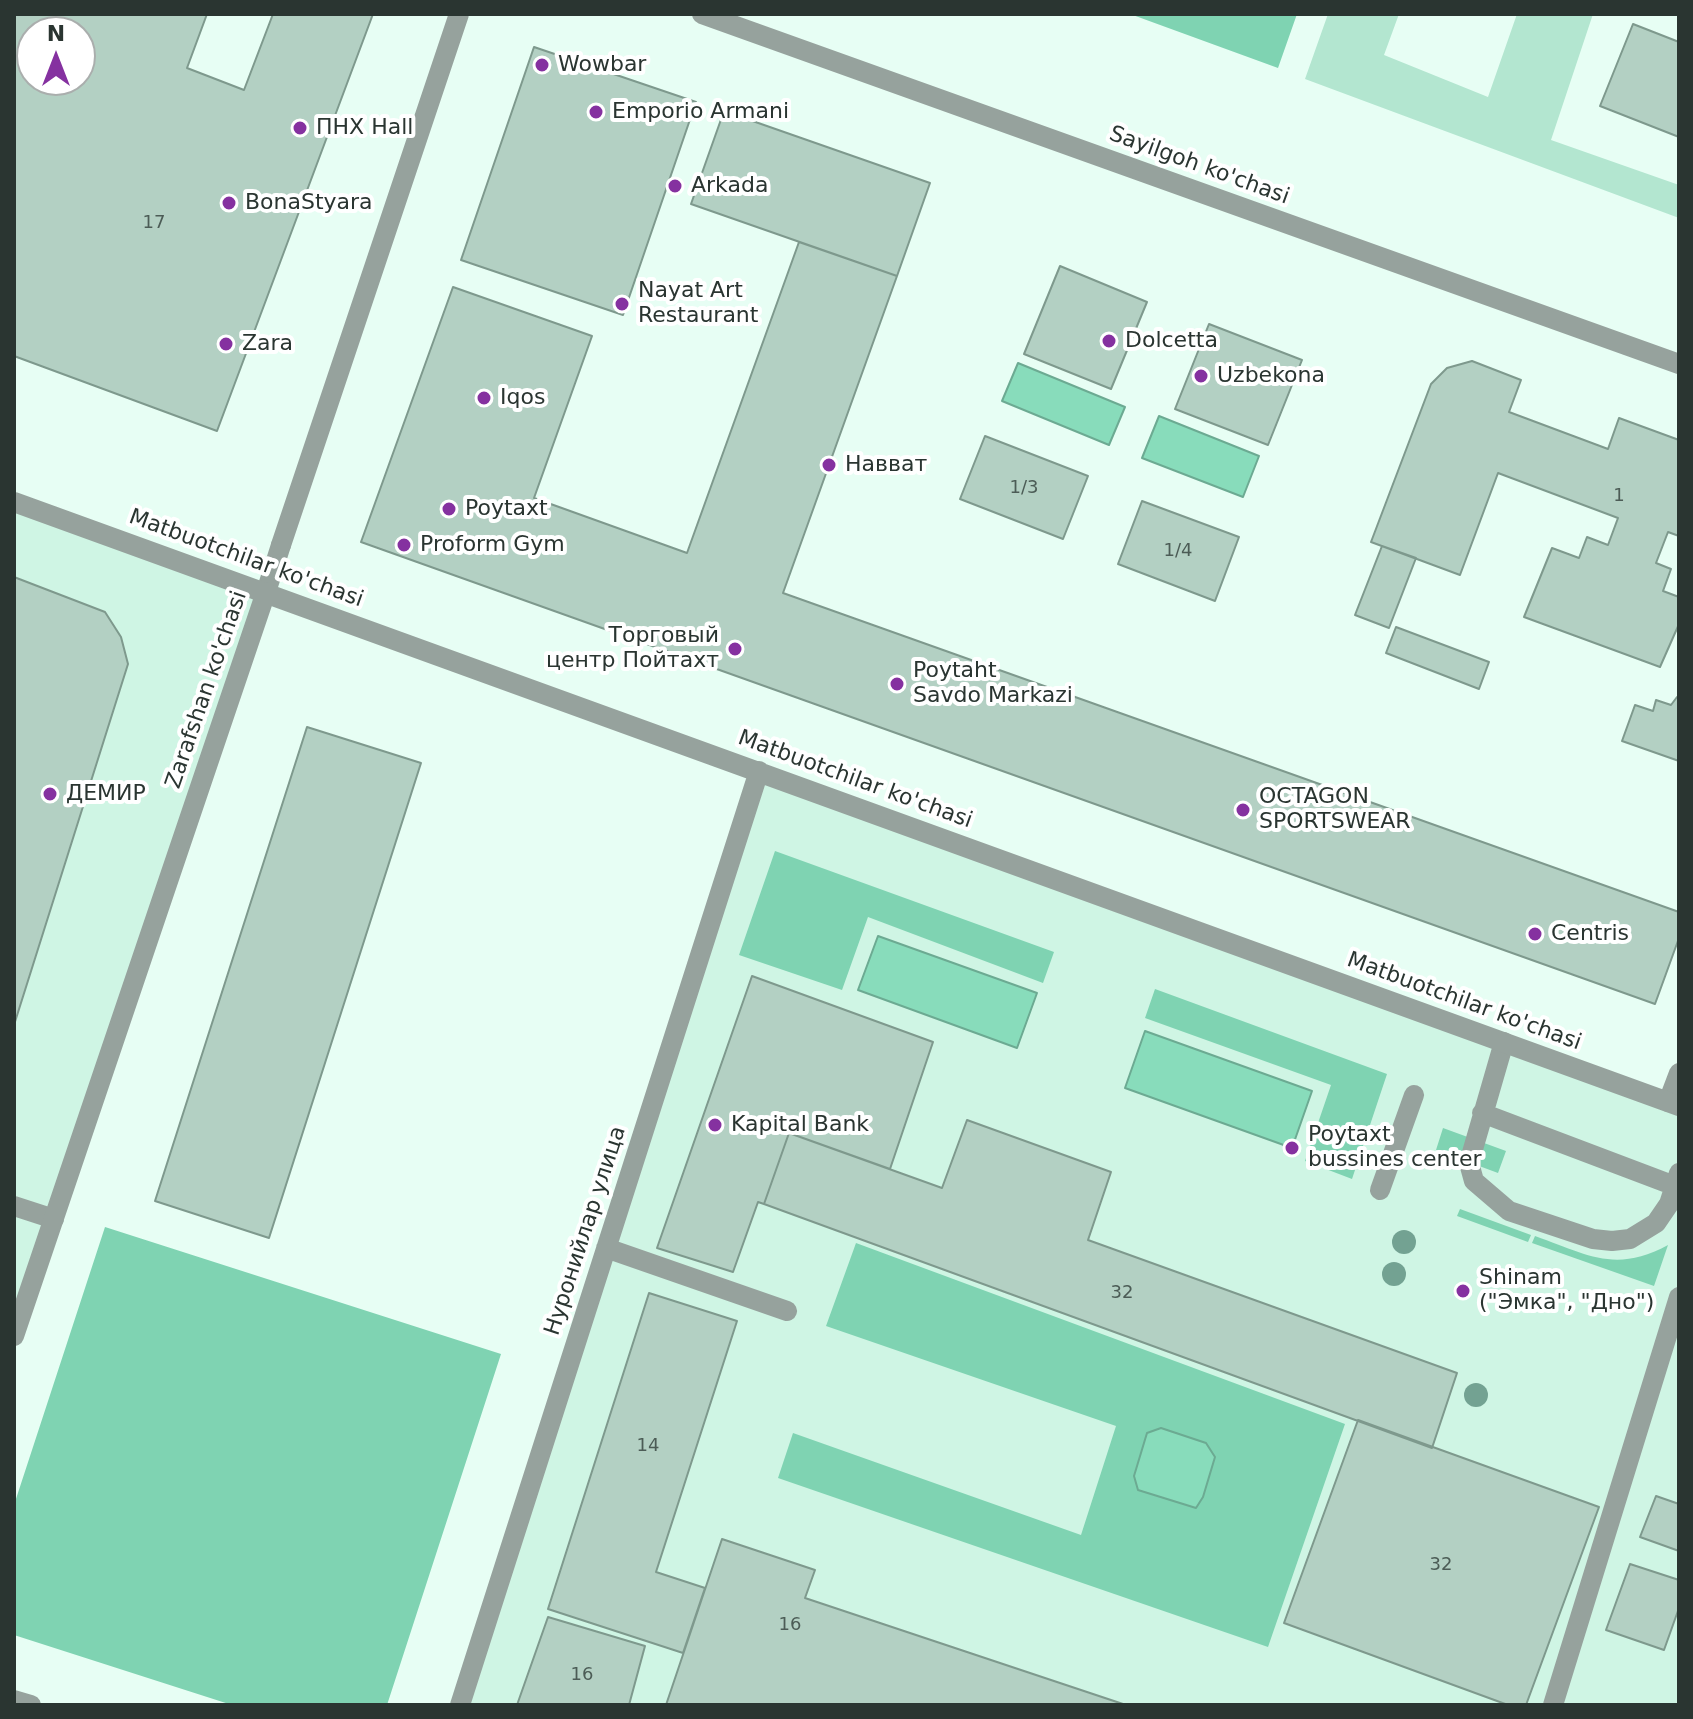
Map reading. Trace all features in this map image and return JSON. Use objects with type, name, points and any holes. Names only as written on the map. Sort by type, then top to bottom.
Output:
[{"type":"street","name":"Zarafshan ko'chasi","points":[[14,1336],[459,14]]},
{"type":"street","name":"Sayilgoh ko'chasi","points":[[702,14],[1679,364]]},
{"type":"street","name":"Matbuotchilar ko'chasi","points":[[14,502],[1674,1104]]},
{"type":"street","name":"Нуронийлар улица","points":[[460,1705],[759,771]]},
{"type":"street","points":[[1482,1113],[1677,1179],[1664,1214],[1639,1234],[1621,1241],[1593,1239],[1509,1211],[1474,1181],[1469,1163],[1482,1113],[1504,1042]]},
{"type":"street","points":[[1674,1104],[1679,1073]]},
{"type":"street","points":[[1380,1190],[1414,1095]]},
{"type":"street","points":[[14,1206],[54,1219]]},
{"type":"street","points":[[606,1248],[787,1311]]},
{"type":"street","points":[[1553,1705],[1679,1297]]},
{"type":"street","points":[[14,1700],[31,1705]]},
{"type":"shaded area","points":[[1130,14],[1297,14],[1278,68]]},
{"type":"shaded area","points":[[1328,14],[1399,14],[1384,55],[1488,97],[1517,14],[1593,14],[1551,140],[1679,185],[1679,218],[1305,79]]},
{"type":"shaded area","points":[[1018,363],[1125,407],[1109,445],[1002,401]]},
{"type":"shaded area","points":[[1159,416],[1259,456],[1243,497],[1142,458]]},
{"type":"shaded area","points":[[14,502],[266,592],[14,1336]]},
{"type":"shaded area","points":[[759,771],[1679,1106],[1679,1705],[460,1705]]},
{"type":"shaded area","points":[[775,851],[1054,952],[1043,983],[868,917],[842,990],[739,955]]},
{"type":"shaded area","points":[[878,936],[1037,993],[1017,1048],[858,990]]},
{"type":"shaded area","points":[[1155,989],[1387,1074],[1352,1179],[1305,1161],[1331,1085],[1145,1018]]},
{"type":"shaded area","points":[[1145,1031],[1312,1091],[1292,1148],[1125,1088]]},
{"type":"shaded area","points":[[1443,1128],[1506,1151],[1498,1173],[1436,1150]]},
{"type":"shaded area","points":[[1460,1209],[1531,1235],[1528,1242],[1457,1216]]},
{"type":"shaded area","points":[[105,1227],[501,1354],[387,1705],[232,1705],[14,1635],[14,1505]]},
{"type":"shaded area","points":[[1535,1236],[1586,1254],[1616,1260],[1649,1254],[1668,1245],[1654,1286],[1532,1243]]},
{"type":"shaded area","points":[[856,1243],[1345,1424],[1268,1647],[778,1478],[793,1433],[1081,1535],[1116,1426],[826,1326]]},
{"type":"shaded area","points":[[1161,1428],[1206,1443],[1215,1457],[1203,1497],[1196,1508],[1138,1490],[1134,1476],[1147,1433]]},
{"type":"building","points":[[14,14],[207,14],[187,68],[244,90],[273,14],[373,14],[217,431],[14,356]]},
{"type":"building","points":[[1633,24],[1679,42],[1679,137],[1600,106]]},
{"type":"building","points":[[534,47],[696,102],[623,315],[461,260]]},
{"type":"building","points":[[724,111],[930,183],[897,276],[691,204]]},
{"type":"building","name":"Poytaht Savdo Markazi","points":[[799,242],[897,276],[783,593],[1679,912],[1679,938],[1655,1004],[361,542],[453,287],[592,336],[534,498],[687,553]]},
{"type":"building","points":[[1060,266],[1147,302],[1111,389],[1024,354]]},
{"type":"building","points":[[1209,324],[1302,360],[1268,445],[1175,409]]},
{"type":"building","points":[[1472,361],[1521,380],[1509,412],[1608,449],[1619,418],[1679,440],[1679,536],[1668,532],[1656,563],[1671,569],[1663,591],[1679,597],[1679,624],[1660,667],[1524,617],[1552,548],[1579,558],[1587,537],[1608,545],[1618,518],[1498,473],[1460,575],[1371,542],[1431,384],[1447,368]]},
{"type":"building","points":[[985,436],[1088,476],[1063,539],[960,499]]},
{"type":"building","points":[[1142,501],[1239,537],[1215,601],[1118,564]]},
{"type":"building","points":[[1382,546],[1416,558],[1389,628],[1355,615]]},
{"type":"building","points":[[14,577],[105,612],[121,637],[128,664],[14,1025]]},
{"type":"building","points":[[1396,627],[1489,662],[1479,689],[1386,653]]},
{"type":"building","points":[[1677,697],[1679,761],[1622,741],[1635,705],[1653,711],[1656,700],[1671,705]]},
{"type":"building","points":[[307,727],[421,763],[269,1238],[155,1201]]},
{"type":"building","points":[[752,976],[933,1042],[890,1169],[789,1133],[764,1204],[758,1202],[733,1272],[657,1248]]},
{"type":"building","points":[[967,1120],[1111,1172],[1088,1240],[1457,1373],[1432,1448],[764,1204],[789,1133],[942,1188]]},
{"type":"building","points":[[649,1293],[737,1321],[656,1572],[705,1588],[683,1653],[548,1609]]},
{"type":"building","points":[[1358,1420],[1599,1507],[1526,1705],[1508,1705],[1284,1623]]},
{"type":"building","points":[[1656,1496],[1679,1504],[1679,1551],[1640,1537]]},
{"type":"building","points":[[722,1539],[815,1570],[805,1598],[1126,1705],[666,1705]]},
{"type":"building","points":[[1630,1564],[1679,1580],[1679,1608],[1664,1650],[1606,1630]]},
{"type":"building","points":[[548,1617],[645,1646],[629,1705],[517,1705]]},
{"type":"place","name":"Wowbar","points":[[542,65]]},
{"type":"place","name":"Emporio Armani","points":[[596,112]]},
{"type":"place","name":"ПНХ Hall","points":[[300,128]]},
{"type":"place","name":"Arkada","points":[[675,186]]},
{"type":"place","name":"BonaStyara","points":[[229,203]]},
{"type":"place","name":"Nayat Art Restaurant","points":[[622,304]]},
{"type":"place","name":"Dolcetta","points":[[1109,341]]},
{"type":"place","name":"Zara","points":[[226,344]]},
{"type":"place","name":"Uzbekona","points":[[1201,376]]},
{"type":"place","name":"Iqos","points":[[484,398]]},
{"type":"place","name":"Навват","points":[[829,465]]},
{"type":"place","name":"Poytaxt","points":[[449,509]]},
{"type":"place","name":"Proform Gym","points":[[404,545]]},
{"type":"place","name":"Торговый центр Пойтахт","points":[[735,649]]},
{"type":"place","name":"Poytaht Savdo Markazi","points":[[897,684]]},
{"type":"place","name":"ДЕМИР","points":[[50,794]]},
{"type":"place","name":"OCTAGON SPORTSWEAR","points":[[1243,810]]},
{"type":"place","name":"Centris","points":[[1535,934]]},
{"type":"place","name":"Kapital Bank","points":[[715,1125]]},
{"type":"place","name":"Poytaxt bussines center","points":[[1292,1148]]},
{"type":"place","name":"Shinam (\"Эмка\", \"Дно\")","points":[[1463,1291]]}]
